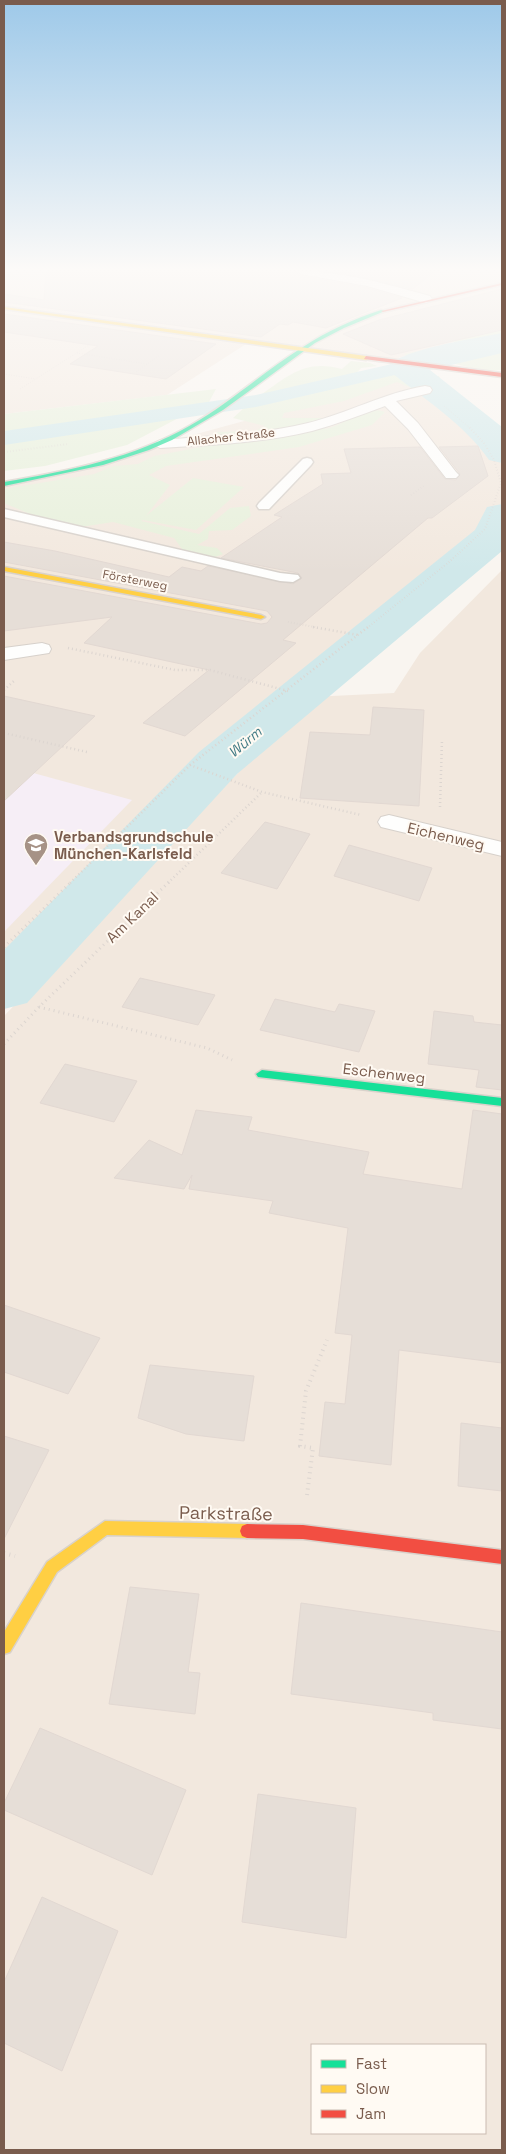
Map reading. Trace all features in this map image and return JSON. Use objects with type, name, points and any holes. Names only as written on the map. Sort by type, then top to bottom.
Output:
[{"type":"street","name":"Allacher Straße","points":[[4,484],[81,469],[132,456],[160,444],[210,416],[270,372]]},
{"type":"street","points":[[475,372],[502,375]]},
{"type":"street","name":"Allacher Straße","points":[[160,444],[266,435],[330,421],[387,400],[423,390]]},
{"type":"street","points":[[387,400],[413,426],[451,475]]},
{"type":"street","name":"Försterweg","points":[[4,569],[260,617]]},
{"type":"street","points":[[4,654],[42,649]]},
{"type":"street","name":"Eichenweg","points":[[389,822],[502,849]]},
{"type":"street","name":"Eschenweg","points":[[262,1074],[502,1102]]},
{"type":"street","name":"Parkstraße","points":[[4,1646],[52,1567],[105,1528],[303,1532],[502,1557]]},
{"type":"lane","points":[[264,506],[306,462]]},
{"type":"lane","points":[[4,513],[123,542],[280,577],[293,578]]},
{"type":"path","points":[[20,389],[49,372]]},
{"type":"path","points":[[4,374],[37,379]]},
{"type":"path","points":[[4,947],[190,766],[288,691],[449,562],[485,529],[501,483],[494,460],[484,443],[467,425],[423,390]]},
{"type":"path","points":[[260,617],[358,635]]},
{"type":"path","points":[[42,649],[66,647],[174,670],[210,670],[288,691]]},
{"type":"path","points":[[4,732],[87,752]]},
{"type":"path","points":[[439,834],[442,740]]},
{"type":"path","points":[[190,766],[262,792],[389,822]]},
{"type":"path","name":"Am Kanal","points":[[4,1044],[39,1007],[262,792]]},
{"type":"path","points":[[39,1007],[207,1048],[262,1074]]},
{"type":"path","points":[[303,1532],[313,1448],[300,1446],[306,1391],[327,1340]]},
{"type":"shaded area","points":[[4,372],[203,372],[167,395],[4,414]]},
{"type":"shaded area","points":[[406,377],[441,399],[490,443],[502,465],[502,501],[491,529],[190,772],[4,961],[4,484],[31,479]]},
{"type":"shaded area","points":[[502,570],[502,2150],[4,2150],[4,1016],[311,697],[394,693],[420,653]]},
{"type":"shaded area","name":"Verbandsgrundschule München-Karlsfeld","points":[[4,765],[132,800],[4,932]]},
{"type":"green space","points":[[298,372],[358,372],[354,376],[375,372],[402,374],[415,378],[439,376],[442,383],[411,388],[397,382],[344,401],[284,413],[282,418],[322,418],[325,429],[370,411],[378,410],[385,412],[372,425],[299,447],[166,466],[149,475],[170,485],[146,516],[193,478],[244,487],[196,530],[141,521],[199,534],[230,508],[249,506],[251,516],[232,530],[209,531],[208,539],[197,545],[217,548],[223,554],[213,558],[185,553],[174,538],[113,522],[74,528],[30,514],[4,503],[4,489],[94,474],[114,466],[138,464],[154,456],[217,444],[210,437],[215,432],[255,431],[265,426],[233,418],[245,407],[274,400],[262,394]]},
{"type":"green space","points":[[216,389],[209,402],[127,445],[45,466],[4,471],[4,414]]},
{"type":"building","points":[[118,372],[177,372],[166,379]]},
{"type":"building","points":[[478,446],[488,476],[432,518],[428,518],[283,640],[296,643],[185,736],[143,723],[209,670],[84,643],[112,617],[4,631],[4,576],[261,624],[267,623],[272,617],[267,611],[4,562],[4,542],[55,551],[169,577],[182,567],[201,571],[208,566],[293,584],[302,578],[298,573],[221,558],[282,517],[274,515],[323,484],[321,474],[351,473],[344,449],[420,447],[445,479],[456,480],[460,474],[439,447]]},
{"type":"building","points":[[4,696],[95,716],[4,801]]},
{"type":"building","points":[[373,707],[424,710],[419,806],[300,798],[310,732],[370,735]]},
{"type":"building","points":[[265,822],[310,834],[277,889],[221,873]]},
{"type":"building","points":[[349,845],[432,868],[419,901],[334,876]]},
{"type":"building","points":[[140,978],[215,995],[198,1025],[122,1007]]},
{"type":"building","points":[[275,999],[335,1012],[339,1004],[375,1011],[359,1052],[260,1030]]},
{"type":"building","points":[[434,1011],[473,1016],[474,1022],[502,1025],[502,1090],[476,1087],[479,1070],[428,1064]]},
{"type":"building","points":[[65,1064],[137,1081],[114,1122],[40,1103]]},
{"type":"building","points":[[196,1110],[252,1117],[248,1130],[369,1152],[363,1174],[462,1189],[473,1110],[502,1114],[502,1363],[399,1350],[391,1465],[319,1456],[325,1402],[345,1404],[352,1335],[335,1333],[348,1228],[269,1213],[273,1201],[189,1189],[192,1175],[184,1189],[114,1178],[149,1140],[182,1155]]},
{"type":"building","points":[[4,1305],[100,1338],[68,1394],[4,1372]]},
{"type":"building","points":[[150,1365],[254,1376],[244,1441],[186,1434],[138,1418]]},
{"type":"building","points":[[461,1423],[502,1428],[502,1491],[458,1486]]},
{"type":"building","points":[[4,1436],[49,1450],[4,1539]]},
{"type":"building","points":[[130,1587],[199,1594],[188,1672],[200,1673],[195,1714],[109,1704]]},
{"type":"building","points":[[301,1603],[502,1632],[502,1729],[433,1720],[433,1713],[291,1694]]},
{"type":"building","points":[[40,1728],[186,1790],[152,1875],[4,1810],[4,1803]]},
{"type":"building","points":[[258,1794],[356,1808],[346,1938],[242,1922]]},
{"type":"building","points":[[42,1897],[118,1931],[62,2071],[4,2043],[4,1982]]},
{"type":"waterway","points":[[4,438],[256,401],[385,372]]},
{"type":"waterway","name":"Würm","points":[[411,372],[449,400],[498,443],[502,452]]},
{"type":"waterway","name":"Würm","points":[[4,988],[218,763],[494,536],[502,516]]},
{"type":"traffic: fast","points":[[4,484],[77,470],[147,449],[192,427],[271,372]]},
{"type":"traffic: fast","points":[[262,1074],[502,1102]]},
{"type":"traffic: slow","points":[[4,569],[261,617]]},
{"type":"traffic: slow","points":[[4,1646],[52,1567],[105,1528],[247,1531]]},
{"type":"traffic: jam","points":[[474,372],[502,375]]},
{"type":"traffic: jam","points":[[247,1531],[303,1532],[502,1557]]},
{"type":"place","name":"Verbandsgrundschule München-Karlsfeld","points":[[36,866]]}]
